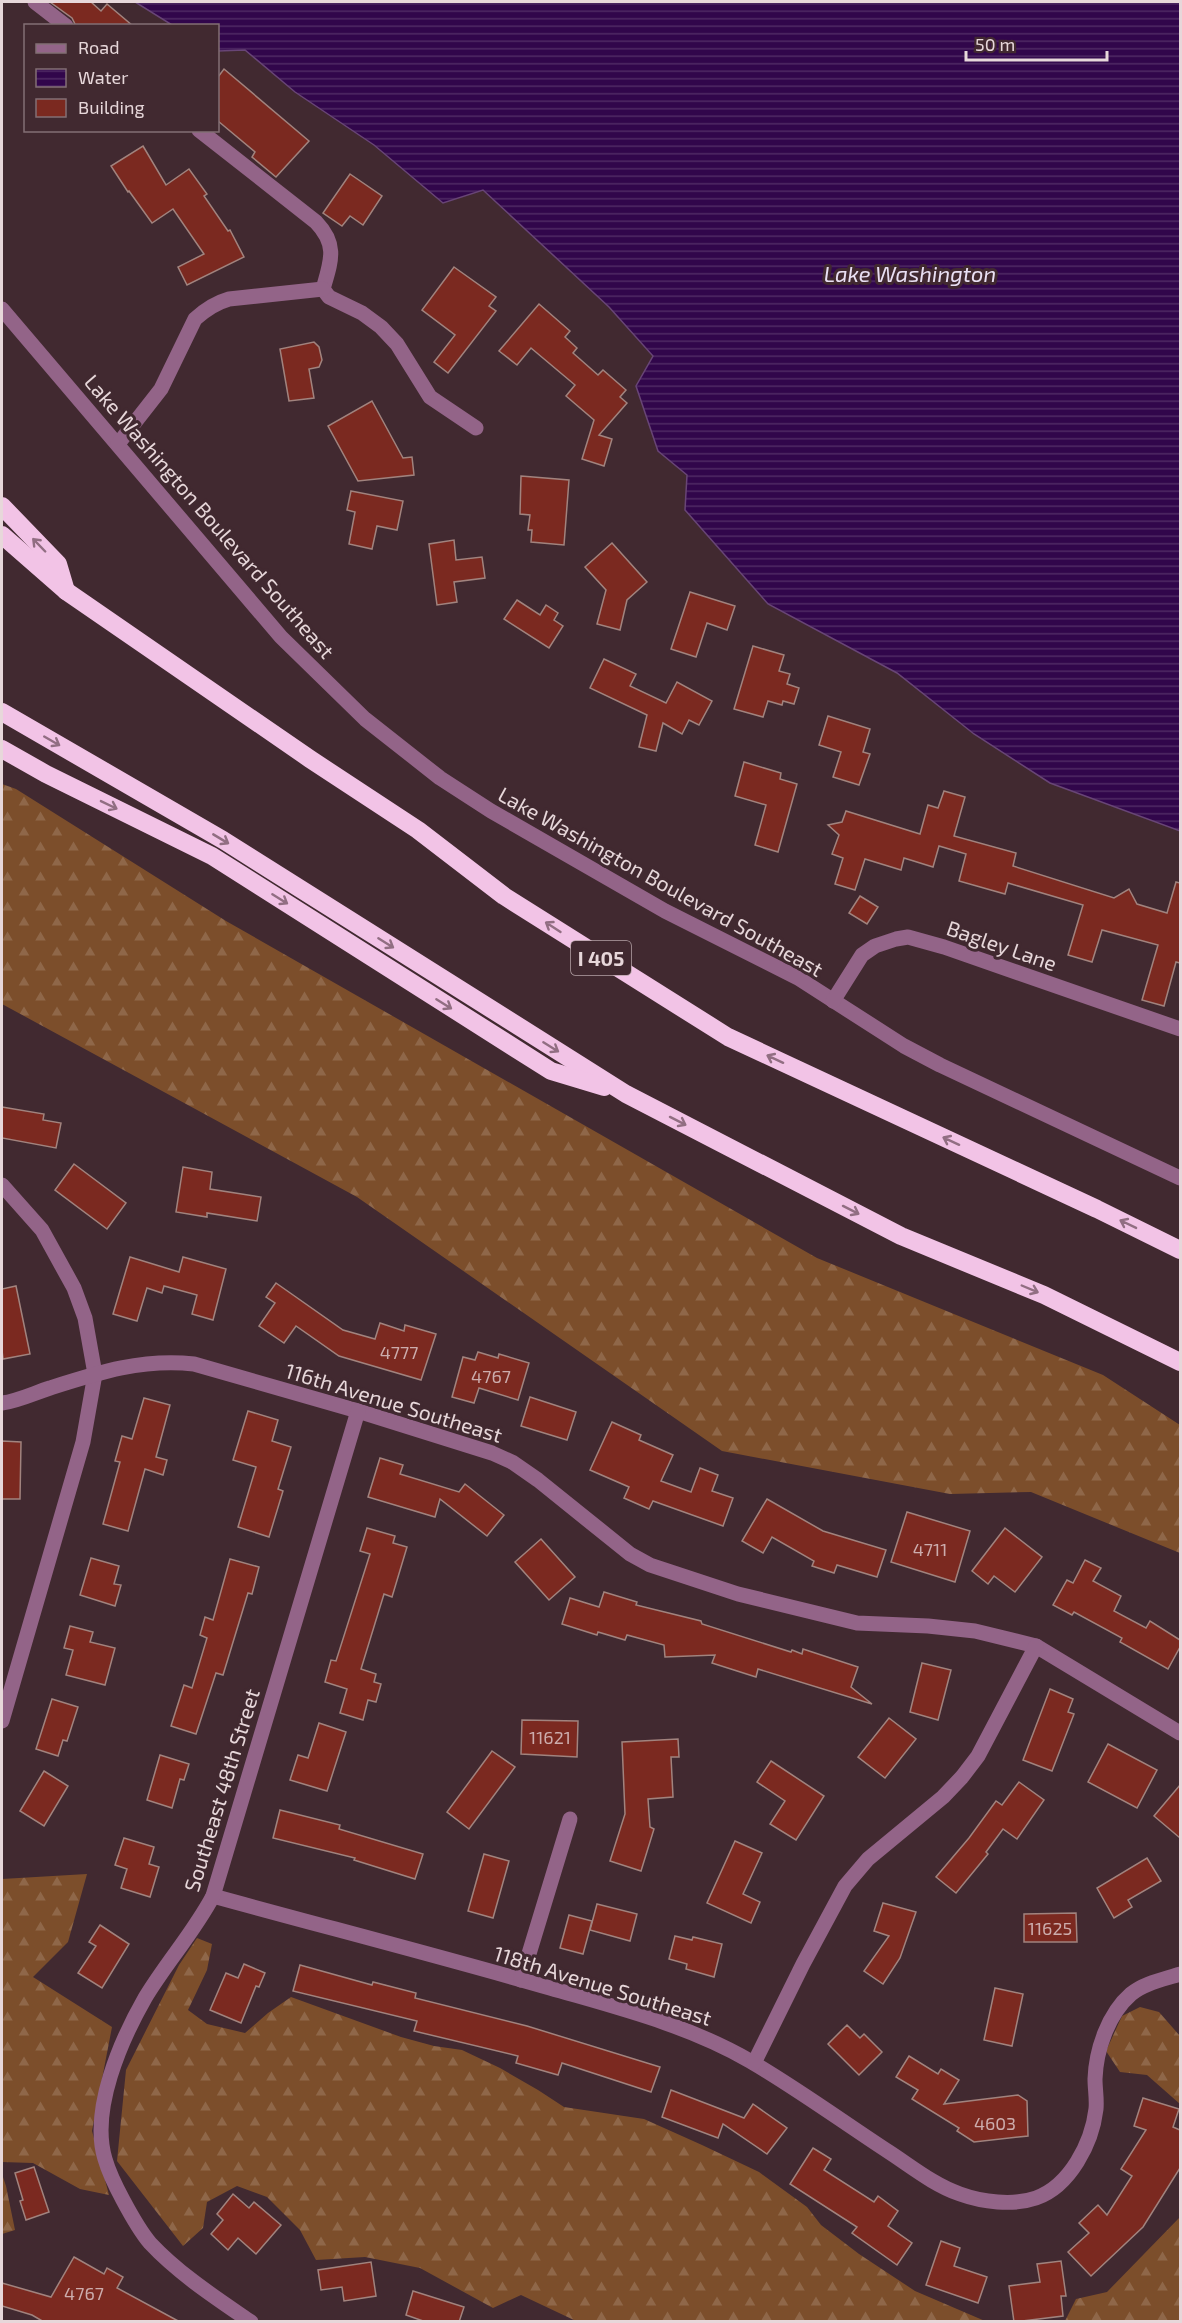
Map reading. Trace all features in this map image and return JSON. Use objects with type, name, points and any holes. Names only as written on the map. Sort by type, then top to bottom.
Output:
[{"type":"highway","points":[[2,506],[58,564],[66,591]]},
{"type":"highway","name":"I 405","points":[[2,535],[66,591],[418,830],[504,896],[728,1037],[1180,1250]]},
{"type":"highway","points":[[2,712],[223,840],[626,1094],[901,1236],[1044,1295],[1180,1362]]},
{"type":"highway","points":[[2,749],[46,774],[212,856],[551,1071],[626,1094]]},
{"type":"street","points":[[35,2],[63,24]]},
{"type":"street","points":[[203,132],[316,222],[324,231],[330,240],[332,252],[323,289]]},
{"type":"street","points":[[323,289],[329,297],[362,313],[381,327],[398,344],[430,397],[476,428]]},
{"type":"street","points":[[118,444],[161,389],[191,326],[203,311],[215,303],[230,300],[323,289]]},
{"type":"street","name":"Lake Washington Boulevard Southeast","points":[[2,309],[281,637],[365,719],[440,778],[490,811],[665,911],[798,978],[904,1046],[1180,1178]]},
{"type":"street","name":"Bagley Lane","points":[[833,1001],[862,955],[874,946],[908,938],[944,947],[1180,1029]]},
{"type":"street","points":[[2,1185],[42,1230],[69,1278],[85,1318],[94,1374],[83,1442],[2,1721]]},
{"type":"street","name":"116th Avenue Southeast","points":[[2,1403],[94,1374],[153,1363],[194,1364],[358,1411],[492,1453],[512,1462],[538,1480],[630,1554],[650,1566],[738,1594],[857,1623],[928,1626],[975,1631],[1036,1646],[1180,1733]]},
{"type":"street","name":"Southeast 48th Street","points":[[251,2322],[198,2285],[173,2265],[149,2241],[115,2186],[104,2157],[101,2129],[105,2098],[126,2032],[146,1997],[202,1917],[213,1896],[358,1411]]},
{"type":"street","points":[[754,2063],[845,1886],[867,1859],[944,1797],[962,1777],[978,1756],[1036,1646]]},
{"type":"street","points":[[521,1980],[570,1819]]},
{"type":"street","name":"118th Avenue Southeast","points":[[213,1896],[678,2025],[754,2063],[940,2186],[982,2200],[1008,2202],[1033,2199],[1051,2191],[1066,2177],[1083,2150],[1090,2131],[1096,2108],[1097,2053],[1105,2032],[1119,2009],[1132,1994],[1153,1983],[1180,1974]]},
{"type":"green space","points":[[2,784],[16,789],[226,921],[817,1258],[1103,1375],[1180,1425],[1180,1553],[1031,1492],[950,1494],[722,1451],[357,1197],[2,1004]]},
{"type":"green space","points":[[87,1874],[68,1942],[33,1977],[112,2027],[92,2131],[109,2195],[80,2189],[33,2163],[2,2162],[2,1879]]},
{"type":"green space","points":[[197,1938],[212,1944],[207,1970],[188,2010],[207,2024],[245,2033],[291,1997],[401,2037],[434,2046],[462,2050],[500,2068],[564,2107],[644,2119],[759,2172],[807,2207],[821,2225],[859,2254],[915,2291],[985,2321],[576,2321],[521,2295],[493,2308],[420,2268],[365,2257],[316,2260],[300,2230],[267,2197],[237,2186],[207,2202],[203,2228],[183,2246],[117,2161],[126,2070],[179,1965]]},
{"type":"green space","points":[[1140,2007],[1159,2012],[1180,2036],[1180,2104],[1147,2075],[1120,2072],[1106,2051],[1122,2016]]},
{"type":"green space","points":[[2,2174],[15,2230],[2,2234]]},
{"type":"green space","points":[[1180,2217],[1180,2321],[1065,2321],[1076,2299],[1107,2292]]},
{"type":"water","name":"Lake Washington","points":[[135,2],[1180,2],[1180,831],[1050,783],[974,734],[897,673],[768,604],[685,510],[687,475],[658,451],[636,386],[653,356],[609,307],[483,190],[443,203],[374,145],[295,92],[245,50],[219,51],[219,24],[170,24]]},
{"type":"building","points":[[50,2],[91,2],[101,11],[107,4],[131,24],[75,24],[72,18]]},
{"type":"building","points":[[224,69],[309,141],[276,177],[252,157],[255,152],[219,122],[219,76]]},
{"type":"building","points":[[143,146],[166,185],[189,169],[207,194],[204,196],[228,231],[230,230],[244,257],[187,285],[178,267],[204,254],[173,209],[152,223],[111,166]]},
{"type":"building","points":[[350,174],[382,196],[363,225],[350,216],[342,226],[323,213]]},
{"type":"building","points":[[454,267],[496,297],[489,306],[496,311],[448,373],[434,362],[455,335],[422,310]]},
{"type":"building","points":[[539,304],[570,331],[565,337],[577,348],[573,353],[598,375],[603,370],[626,390],[620,397],[627,403],[599,435],[612,439],[604,466],[582,459],[594,420],[566,396],[575,385],[531,348],[517,365],[499,351]]},
{"type":"building","points":[[314,342],[319,347],[322,360],[319,367],[309,369],[314,398],[289,401],[280,349]]},
{"type":"building","points":[[372,401],[403,458],[412,457],[414,475],[358,481],[328,426]]},
{"type":"building","points":[[521,476],[569,480],[564,545],[531,542],[532,530],[528,530],[530,515],[520,514]]},
{"type":"building","points":[[351,491],[403,501],[397,530],[377,526],[372,549],[349,544],[355,512],[347,510]]},
{"type":"building","points":[[454,540],[456,560],[482,557],[485,578],[454,582],[457,602],[437,605],[429,544]]},
{"type":"building","points":[[612,543],[647,582],[627,600],[620,630],[597,624],[606,590],[585,567]]},
{"type":"building","points":[[690,592],[735,606],[727,630],[707,623],[696,657],[671,649]]},
{"type":"building","points":[[517,600],[540,615],[546,605],[558,613],[554,620],[563,626],[549,648],[504,619]]},
{"type":"building","points":[[753,646],[784,655],[779,671],[790,674],[787,684],[799,688],[794,704],[783,701],[782,705],[768,701],[763,717],[734,709]]},
{"type":"building","points":[[604,659],[636,674],[630,686],[666,703],[677,682],[712,701],[699,725],[689,720],[682,734],[663,723],[656,751],[639,747],[647,715],[590,688]]},
{"type":"building","points":[[828,716],[870,729],[863,752],[870,754],[859,785],[833,777],[841,752],[819,745]]},
{"type":"building","points":[[744,762],[781,773],[780,779],[797,784],[778,852],[755,845],[766,805],[735,796]]},
{"type":"building","points":[[944,791],[965,797],[954,836],[1016,853],[1013,866],[1114,898],[1129,889],[1137,904],[1167,913],[1176,882],[1180,883],[1180,963],[1176,962],[1164,1006],[1142,1000],[1158,945],[1102,930],[1092,962],[1068,955],[1083,905],[1008,883],[1005,894],[959,881],[966,854],[939,846],[933,867],[904,858],[901,870],[865,859],[855,890],[835,884],[843,858],[832,854],[839,835],[828,825],[842,822],[846,811],[920,834],[928,805],[938,808]]},
{"type":"building","points":[[860,896],[878,907],[867,924],[849,913]]},
{"type":"building","points":[[2,1107],[44,1114],[43,1120],[61,1123],[56,1148],[2,1138]]},
{"type":"building","points":[[74,1164],[126,1203],[107,1229],[55,1190]]},
{"type":"building","points":[[183,1167],[212,1172],[210,1189],[261,1197],[257,1221],[207,1213],[207,1217],[176,1212]]},
{"type":"building","points":[[130,1257],[179,1272],[183,1257],[226,1269],[213,1320],[192,1314],[197,1295],[164,1286],[162,1293],[147,1288],[137,1321],[113,1314]]},
{"type":"building","points":[[276,1283],[343,1330],[375,1339],[380,1323],[404,1331],[405,1325],[436,1334],[421,1380],[339,1356],[296,1326],[284,1343],[259,1326],[275,1303],[266,1297]]},
{"type":"building","points":[[16,1286],[30,1354],[3,1359],[2,1289]]},
{"type":"building","points":[[478,1352],[498,1358],[499,1354],[529,1363],[518,1400],[479,1388],[474,1403],[452,1397],[463,1357],[475,1360]]},
{"type":"building","points":[[530,1397],[576,1412],[567,1440],[521,1426]]},
{"type":"building","points":[[144,1398],[170,1405],[156,1457],[167,1460],[163,1475],[145,1469],[128,1531],[103,1524],[120,1462],[115,1461],[122,1436],[132,1439]]},
{"type":"building","points":[[248,1411],[278,1420],[272,1441],[291,1447],[278,1489],[283,1491],[269,1537],[238,1527],[256,1467],[233,1460]]},
{"type":"building","points":[[612,1422],[641,1435],[639,1440],[673,1455],[661,1481],[691,1492],[700,1468],[718,1475],[712,1491],[733,1498],[723,1526],[653,1501],[649,1509],[624,1498],[629,1487],[590,1470]]},
{"type":"building","points":[[2,1441],[21,1442],[20,1499],[2,1499]]},
{"type":"building","points":[[380,1458],[403,1465],[400,1474],[459,1492],[465,1484],[504,1515],[487,1536],[440,1499],[435,1517],[368,1497]]},
{"type":"building","points":[[767,1499],[823,1531],[886,1550],[877,1577],[837,1565],[834,1573],[812,1566],[814,1561],[772,1537],[763,1553],[742,1541]]},
{"type":"building","points":[[907,1512],[970,1531],[955,1582],[891,1562]]},
{"type":"building","points":[[367,1528],[395,1536],[393,1543],[407,1547],[392,1597],[384,1594],[361,1669],[376,1674],[374,1682],[381,1684],[376,1702],[368,1700],[363,1720],[340,1713],[347,1689],[325,1682],[331,1660],[336,1661],[370,1554],[360,1551]]},
{"type":"building","points":[[1005,1528],[1042,1557],[1015,1592],[994,1576],[988,1584],[972,1571]]},
{"type":"building","points":[[541,1539],[575,1577],[549,1600],[515,1562]]},
{"type":"building","points":[[91,1558],[119,1566],[114,1584],[121,1585],[115,1606],[80,1595]]},
{"type":"building","points":[[230,1559],[259,1567],[252,1594],[248,1593],[223,1675],[216,1673],[196,1734],[171,1726],[184,1685],[192,1688],[207,1638],[200,1635],[205,1617],[213,1620]]},
{"type":"building","points":[[1085,1560],[1101,1568],[1093,1581],[1121,1596],[1114,1611],[1146,1628],[1150,1621],[1180,1640],[1180,1647],[1168,1669],[1120,1642],[1122,1638],[1074,1612],[1072,1615],[1053,1605],[1067,1580],[1073,1583]]},
{"type":"building","points":[[604,1592],[637,1602],[636,1605],[701,1621],[702,1624],[791,1652],[792,1650],[802,1654],[803,1649],[858,1667],[851,1687],[872,1704],[758,1669],[756,1677],[712,1663],[715,1655],[665,1657],[664,1645],[627,1635],[625,1640],[598,1632],[597,1635],[562,1624],[570,1598],[599,1607]]},
{"type":"building","points":[[70,1626],[93,1632],[90,1642],[115,1648],[105,1685],[66,1675],[73,1650],[64,1648]]},
{"type":"building","points":[[922,1663],[951,1670],[938,1720],[910,1712]]},
{"type":"building","points":[[1050,1689],[1073,1699],[1068,1712],[1074,1714],[1052,1771],[1023,1760]]},
{"type":"building","points":[[52,1699],[78,1707],[67,1741],[63,1740],[58,1756],[36,1749]]},
{"type":"building","points":[[889,1718],[916,1739],[885,1778],[858,1757]]},
{"type":"building","points":[[522,1720],[578,1721],[577,1757],[521,1754]]},
{"type":"building","points":[[319,1723],[346,1732],[327,1791],[290,1780],[298,1755],[308,1758]]},
{"type":"building","points":[[678,1739],[679,1757],[671,1757],[673,1797],[648,1799],[650,1827],[654,1829],[641,1871],[610,1861],[625,1814],[622,1742]]},
{"type":"building","points":[[1108,1744],[1157,1770],[1137,1808],[1088,1782]]},
{"type":"building","points":[[492,1751],[515,1767],[469,1829],[447,1812]]},
{"type":"building","points":[[160,1755],[189,1764],[184,1780],[180,1779],[172,1808],[147,1800]]},
{"type":"building","points":[[771,1761],[824,1796],[796,1840],[770,1824],[785,1801],[757,1782]]},
{"type":"building","points":[[44,1771],[68,1786],[44,1826],[20,1811]]},
{"type":"building","points":[[1019,1782],[1044,1800],[1017,1839],[1003,1829],[986,1852],[988,1854],[956,1893],[936,1877],[996,1801],[1002,1805]]},
{"type":"building","points":[[1180,1785],[1180,1838],[1154,1816]]},
{"type":"building","points":[[280,1810],[340,1825],[339,1829],[423,1854],[415,1879],[354,1860],[355,1858],[273,1838]]},
{"type":"building","points":[[124,1838],[154,1847],[149,1864],[159,1867],[150,1897],[121,1888],[127,1869],[115,1865]]},
{"type":"building","points":[[735,1841],[762,1853],[743,1894],[760,1902],[751,1923],[707,1903]]},
{"type":"building","points":[[484,1854],[509,1861],[493,1918],[468,1911]]},
{"type":"building","points":[[1147,1858],[1161,1881],[1128,1900],[1132,1907],[1114,1918],[1097,1888]]},
{"type":"building","points":[[883,1903],[916,1912],[900,1958],[883,1984],[864,1971],[889,1936],[874,1931]]},
{"type":"building","points":[[597,1904],[637,1914],[630,1941],[590,1930]]},
{"type":"building","points":[[1076,1913],[1077,1942],[1024,1942],[1024,1914]]},
{"type":"building","points":[[569,1915],[592,1921],[583,1954],[560,1948]]},
{"type":"building","points":[[100,1925],[129,1944],[102,1988],[78,1973],[96,1946],[89,1942]]},
{"type":"building","points":[[675,1936],[692,1940],[693,1937],[722,1944],[714,1977],[686,1969],[687,1964],[669,1959]]},
{"type":"building","points":[[244,1964],[265,1973],[259,1987],[256,1986],[241,2023],[210,2010],[226,1973],[238,1978]]},
{"type":"building","points":[[300,1965],[372,1985],[373,1982],[416,1993],[415,1998],[527,2026],[660,2067],[651,2092],[562,2063],[558,2075],[516,2063],[518,2056],[414,2031],[417,2021],[293,1991]]},
{"type":"building","points":[[995,1988],[1023,1994],[1012,2046],[984,2040]]},
{"type":"building","points":[[847,2025],[860,2038],[864,2034],[882,2052],[859,2075],[828,2044]]},
{"type":"building","points":[[909,2056],[938,2074],[941,2069],[959,2080],[944,2104],[1018,2095],[1027,2101],[1028,2136],[974,2142],[957,2131],[959,2128],[912,2099],[918,2090],[896,2077]]},
{"type":"building","points":[[671,2090],[744,2118],[753,2104],[787,2128],[767,2154],[723,2124],[718,2138],[662,2117]]},
{"type":"building","points":[[1143,2098],[1179,2109],[1173,2127],[1180,2130],[1180,2168],[1143,2227],[1091,2276],[1068,2252],[1089,2233],[1079,2223],[1098,2205],[1107,2215],[1132,2176],[1121,2169],[1146,2130],[1134,2126]]},
{"type":"building","points":[[813,2148],[831,2159],[824,2170],[874,2202],[878,2196],[898,2211],[888,2226],[912,2243],[897,2265],[852,2233],[857,2227],[790,2184]]},
{"type":"building","points":[[34,2167],[49,2212],[26,2220],[15,2173]]},
{"type":"building","points":[[233,2194],[249,2208],[254,2202],[281,2225],[256,2254],[238,2238],[228,2250],[211,2234],[223,2220],[217,2214]]},
{"type":"building","points":[[941,2241],[960,2248],[954,2266],[987,2277],[978,2303],[926,2285]]},
{"type":"building","points":[[74,2257],[104,2274],[107,2268],[123,2277],[117,2288],[180,2322],[44,2322],[32,2315],[2,2306],[2,2283],[51,2297]]},
{"type":"building","points":[[1061,2261],[1066,2296],[1061,2296],[1063,2316],[1014,2322],[1009,2286],[1040,2282],[1037,2264]]},
{"type":"building","points":[[371,2262],[376,2296],[344,2301],[342,2287],[321,2290],[318,2270]]},
{"type":"building","points":[[413,2291],[464,2307],[459,2322],[426,2322],[406,2315]]}]
